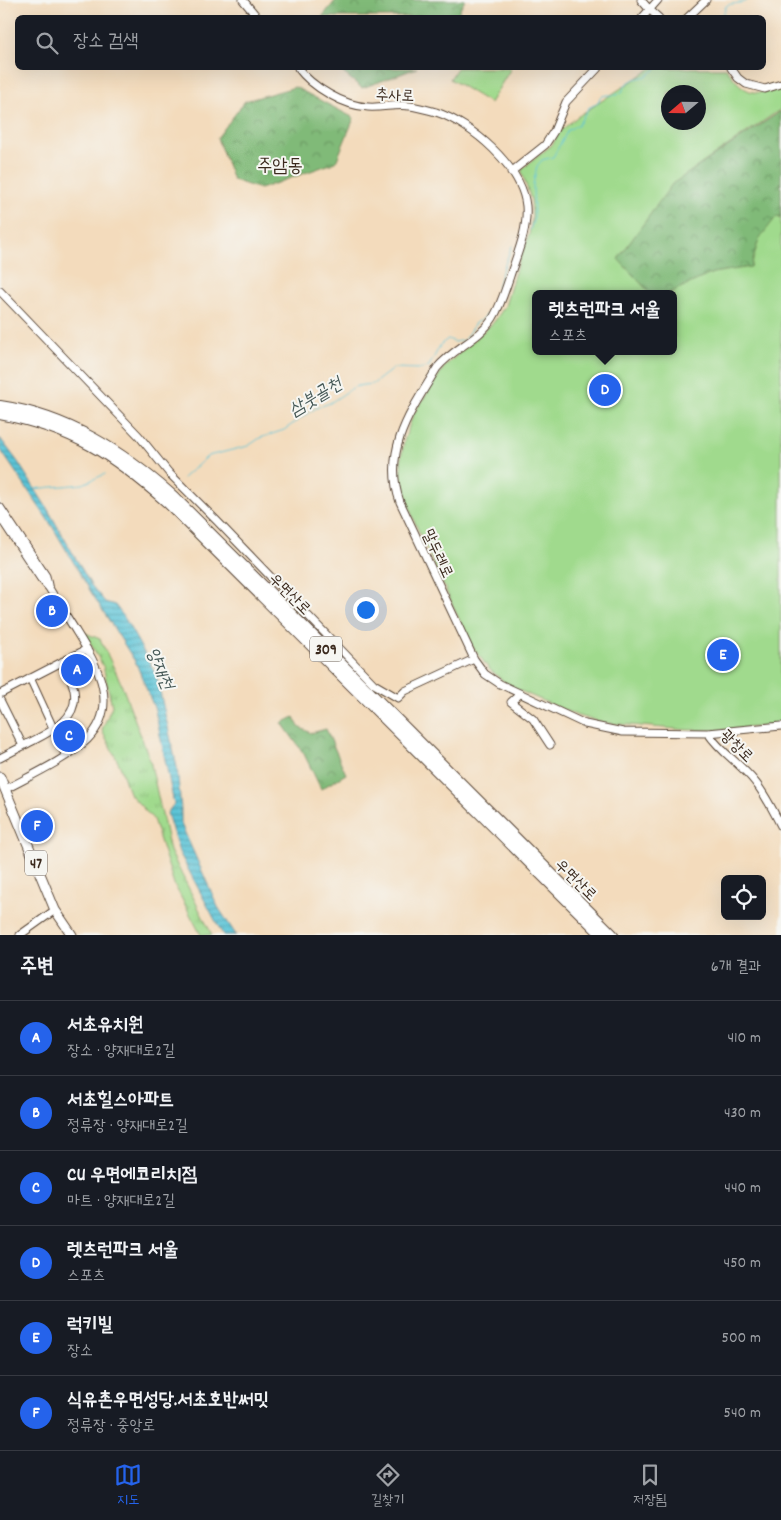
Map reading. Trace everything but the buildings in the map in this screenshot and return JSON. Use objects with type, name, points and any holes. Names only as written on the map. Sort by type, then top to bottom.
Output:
[{"type":"highway","name":"우면산로","points":[[0,414],[7,410],[48,418],[72,427],[118,452],[146,472],[173,496],[613,935]]},
{"type":"highway","name":"우면산로","points":[[7,410],[69,433],[96,447],[139,477],[189,524],[602,935]]},
{"type":"main road","name":"47","points":[[0,778],[55,910],[72,935]]},
{"type":"street","points":[[243,0],[256,15]]},
{"type":"street","points":[[641,0],[655,15]]},
{"type":"street","points":[[645,15],[658,0]]},
{"type":"street","points":[[690,15],[706,0]]},
{"type":"street","name":"추사로","points":[[299,70],[323,91],[357,106],[410,106],[446,116],[477,134],[497,153],[511,172]]},
{"type":"street","points":[[511,172],[549,141],[566,102],[596,70]]},
{"type":"street","points":[[732,70],[738,78],[746,84],[765,89],[781,84]]},
{"type":"street","name":"말두레로","points":[[511,172],[522,190],[526,217],[523,237],[500,304],[492,319],[480,333],[437,368],[403,427],[396,447],[395,488],[400,502],[474,659],[485,674],[500,684],[585,724],[622,732],[708,733],[781,726]]},
{"type":"street","points":[[0,291],[139,436],[175,479],[374,684],[398,698],[405,691],[474,659]]},
{"type":"street","points":[[0,507],[46,576],[49,588]]},
{"type":"street","points":[[0,517],[49,588],[87,649],[99,672],[103,688],[104,706],[99,722],[91,735],[77,748],[6,789]]},
{"type":"street","points":[[0,694],[87,649]]},
{"type":"street","points":[[0,758],[54,729],[62,724],[70,715],[75,694],[63,661]]},
{"type":"street","points":[[30,678],[66,756]]},
{"type":"street","points":[[520,694],[511,702],[532,719],[550,745]]},
{"type":"street","points":[[0,700],[23,746]]},
{"type":"street","name":"광창로","points":[[708,733],[714,742],[735,760],[756,783],[780,822]]},
{"type":"street","points":[[20,935],[55,910]]},
{"type":"green space","points":[[336,0],[465,0],[457,15],[324,15]]},
{"type":"green space","points":[[340,70],[412,70],[362,88]]},
{"type":"green space","points":[[456,70],[510,70],[490,103],[450,79]]},
{"type":"green space","points":[[649,70],[728,70],[737,82],[748,90],[762,92],[781,87],[781,109],[672,184],[618,259],[647,290],[532,290],[532,355],[677,355],[676,290],[713,273],[751,267],[759,239],[777,216],[781,218],[781,725],[718,730],[687,730],[607,723],[578,716],[509,686],[489,669],[470,643],[415,523],[405,495],[401,473],[404,441],[413,415],[445,366],[494,322],[505,306],[529,235],[532,217],[531,200],[522,169],[553,144],[559,132],[577,117]]},
{"type":"green space","points":[[295,87],[354,118],[336,162],[260,189],[233,180],[217,138],[245,101]]},
{"type":"green space","points":[[781,111],[781,218],[778,216],[759,239],[751,267],[713,273],[676,290],[647,290],[618,259],[672,184]]},
{"type":"green space","points":[[85,633],[100,639],[121,683],[150,760],[170,851],[212,935],[201,935],[174,884],[153,819],[129,793],[120,766],[102,730],[112,706],[103,666]]},
{"type":"green space","points":[[294,717],[299,727],[311,733],[326,729],[346,774],[321,789],[304,754],[282,723]]},
{"type":"water","points":[[0,438],[18,462],[47,508],[91,585],[105,602],[115,605],[124,617],[156,674],[177,767],[181,824],[218,907],[236,935],[223,935],[179,852],[167,813],[174,804],[155,710],[136,663],[52,526],[0,449]]},
{"type":"waterway","name":"삼붓골천","points":[[723,15],[726,6],[748,0]]},
{"type":"waterway","name":"삼붓골천","points":[[530,230],[534,218],[533,185],[537,166],[542,160],[553,157],[568,130],[579,124],[588,108],[598,103],[600,97],[617,95],[622,92],[626,84],[634,79],[647,76],[654,70]]},
{"type":"waterway","name":"삼붓골천","points":[[183,478],[208,456],[248,446],[260,438],[284,430],[316,408],[330,403],[354,387],[373,384],[394,368],[422,369],[429,366],[441,344],[448,339],[455,342],[464,340],[475,323],[484,318],[493,307],[500,277],[512,246]]},
{"type":"waterway","name":"삼붓골천","points":[[33,489],[83,484],[105,474]]},
{"type":"place","name":"렛츠런파크 서울","points":[[605,390]]},
{"type":"place","name":"서초힐스아파트","points":[[52,611]]},
{"type":"place","name":"럭키빌","points":[[723,655]]},
{"type":"place","name":"서초유치원","points":[[77,670]]},
{"type":"place","name":"CU 우면에코리치점","points":[[69,736]]},
{"type":"place","name":"식유촌우면성당.서초호반써밋","points":[[37,826]]},
{"type":"district","name":"주암동","points":[[280,164]]},
{"type":"water label","name":"양재천","points":[[161,668]]}]
